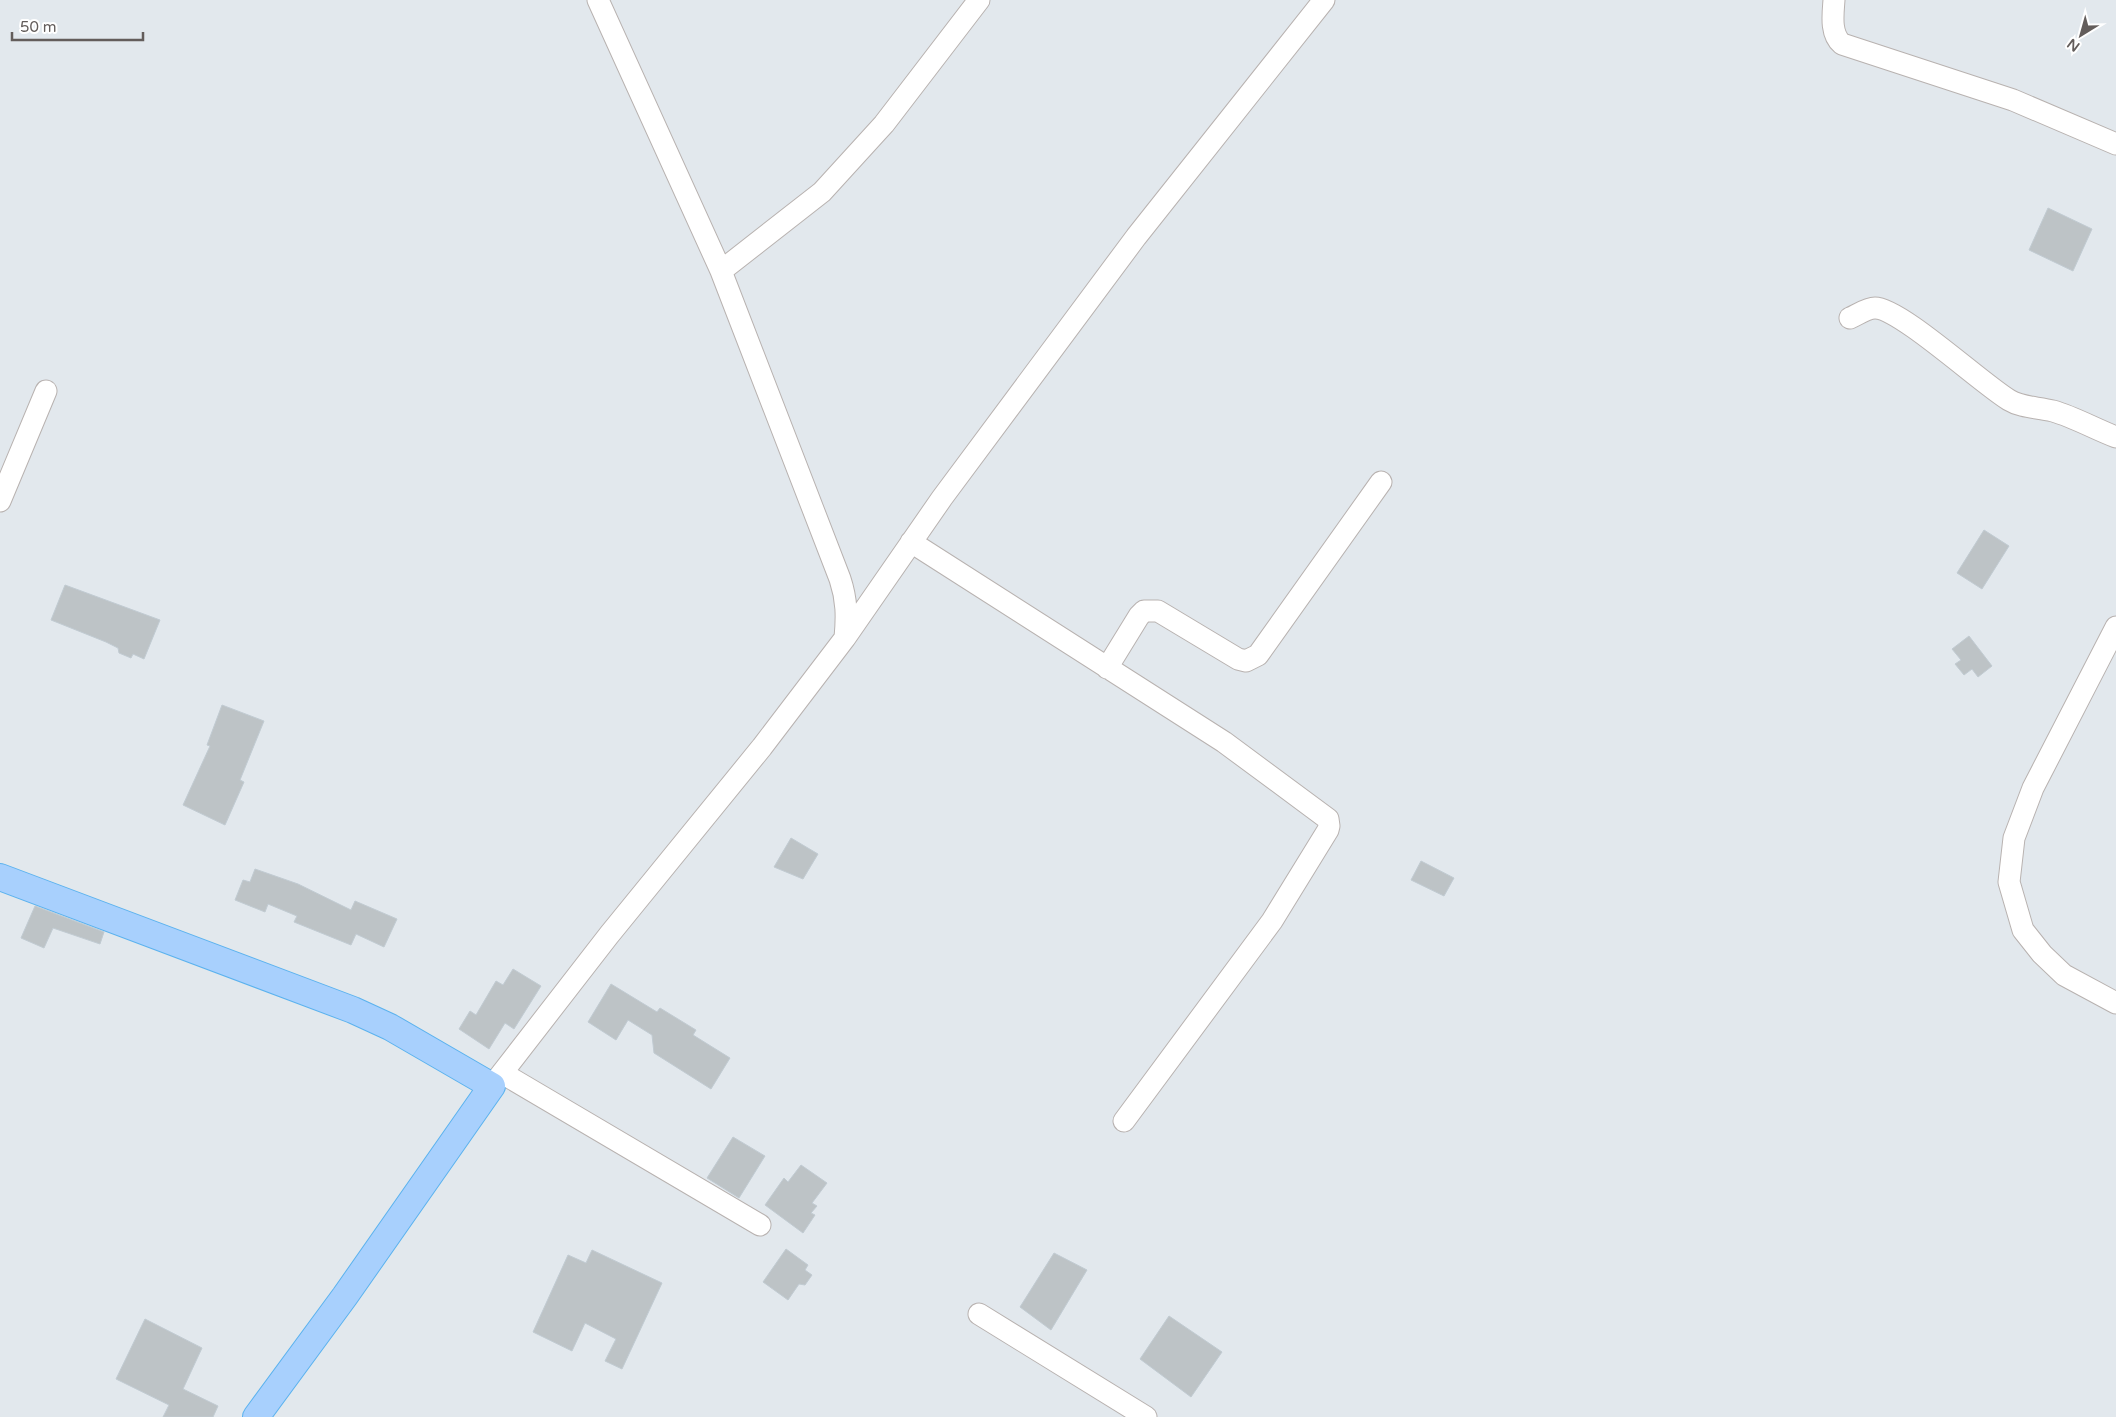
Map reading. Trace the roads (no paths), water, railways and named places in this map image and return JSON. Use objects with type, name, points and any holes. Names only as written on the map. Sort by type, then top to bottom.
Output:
[{"type":"main road","points":[[0,877],[353,1010],[497,1080],[345,1296],[256,1417]]},
{"type":"street","points":[[598,0],[721,271],[840,579],[846,598],[845,638]]},
{"type":"street","points":[[721,271],[822,192],[884,124],[979,0]]},
{"type":"street","points":[[760,1225],[497,1080],[609,935],[762,748],[845,638],[911,542],[1136,237],[1324,0]]},
{"type":"street","points":[[1834,0],[1834,30],[1838,41],[1842,44],[2014,100],[2116,144]]},
{"type":"street","points":[[1850,318],[1872,308],[1880,308],[1893,314],[1956,359],[2008,400],[2020,405],[2053,411],[2116,437]]},
{"type":"street","points":[[0,501],[46,391]]},
{"type":"street","points":[[1108,668],[1140,616],[1144,611],[1149,610],[1158,611],[1238,659],[1246,661],[1258,655],[1381,482]]},
{"type":"street","points":[[911,542],[1224,742],[1328,819],[1329,826],[1272,921],[1124,1121]]},
{"type":"street","points":[[2116,627],[2033,788],[2014,838],[2009,882],[2023,930],[2042,954],[2064,975],[2116,1003]]},
{"type":"street","points":[[979,1314],[1146,1417]]}]
